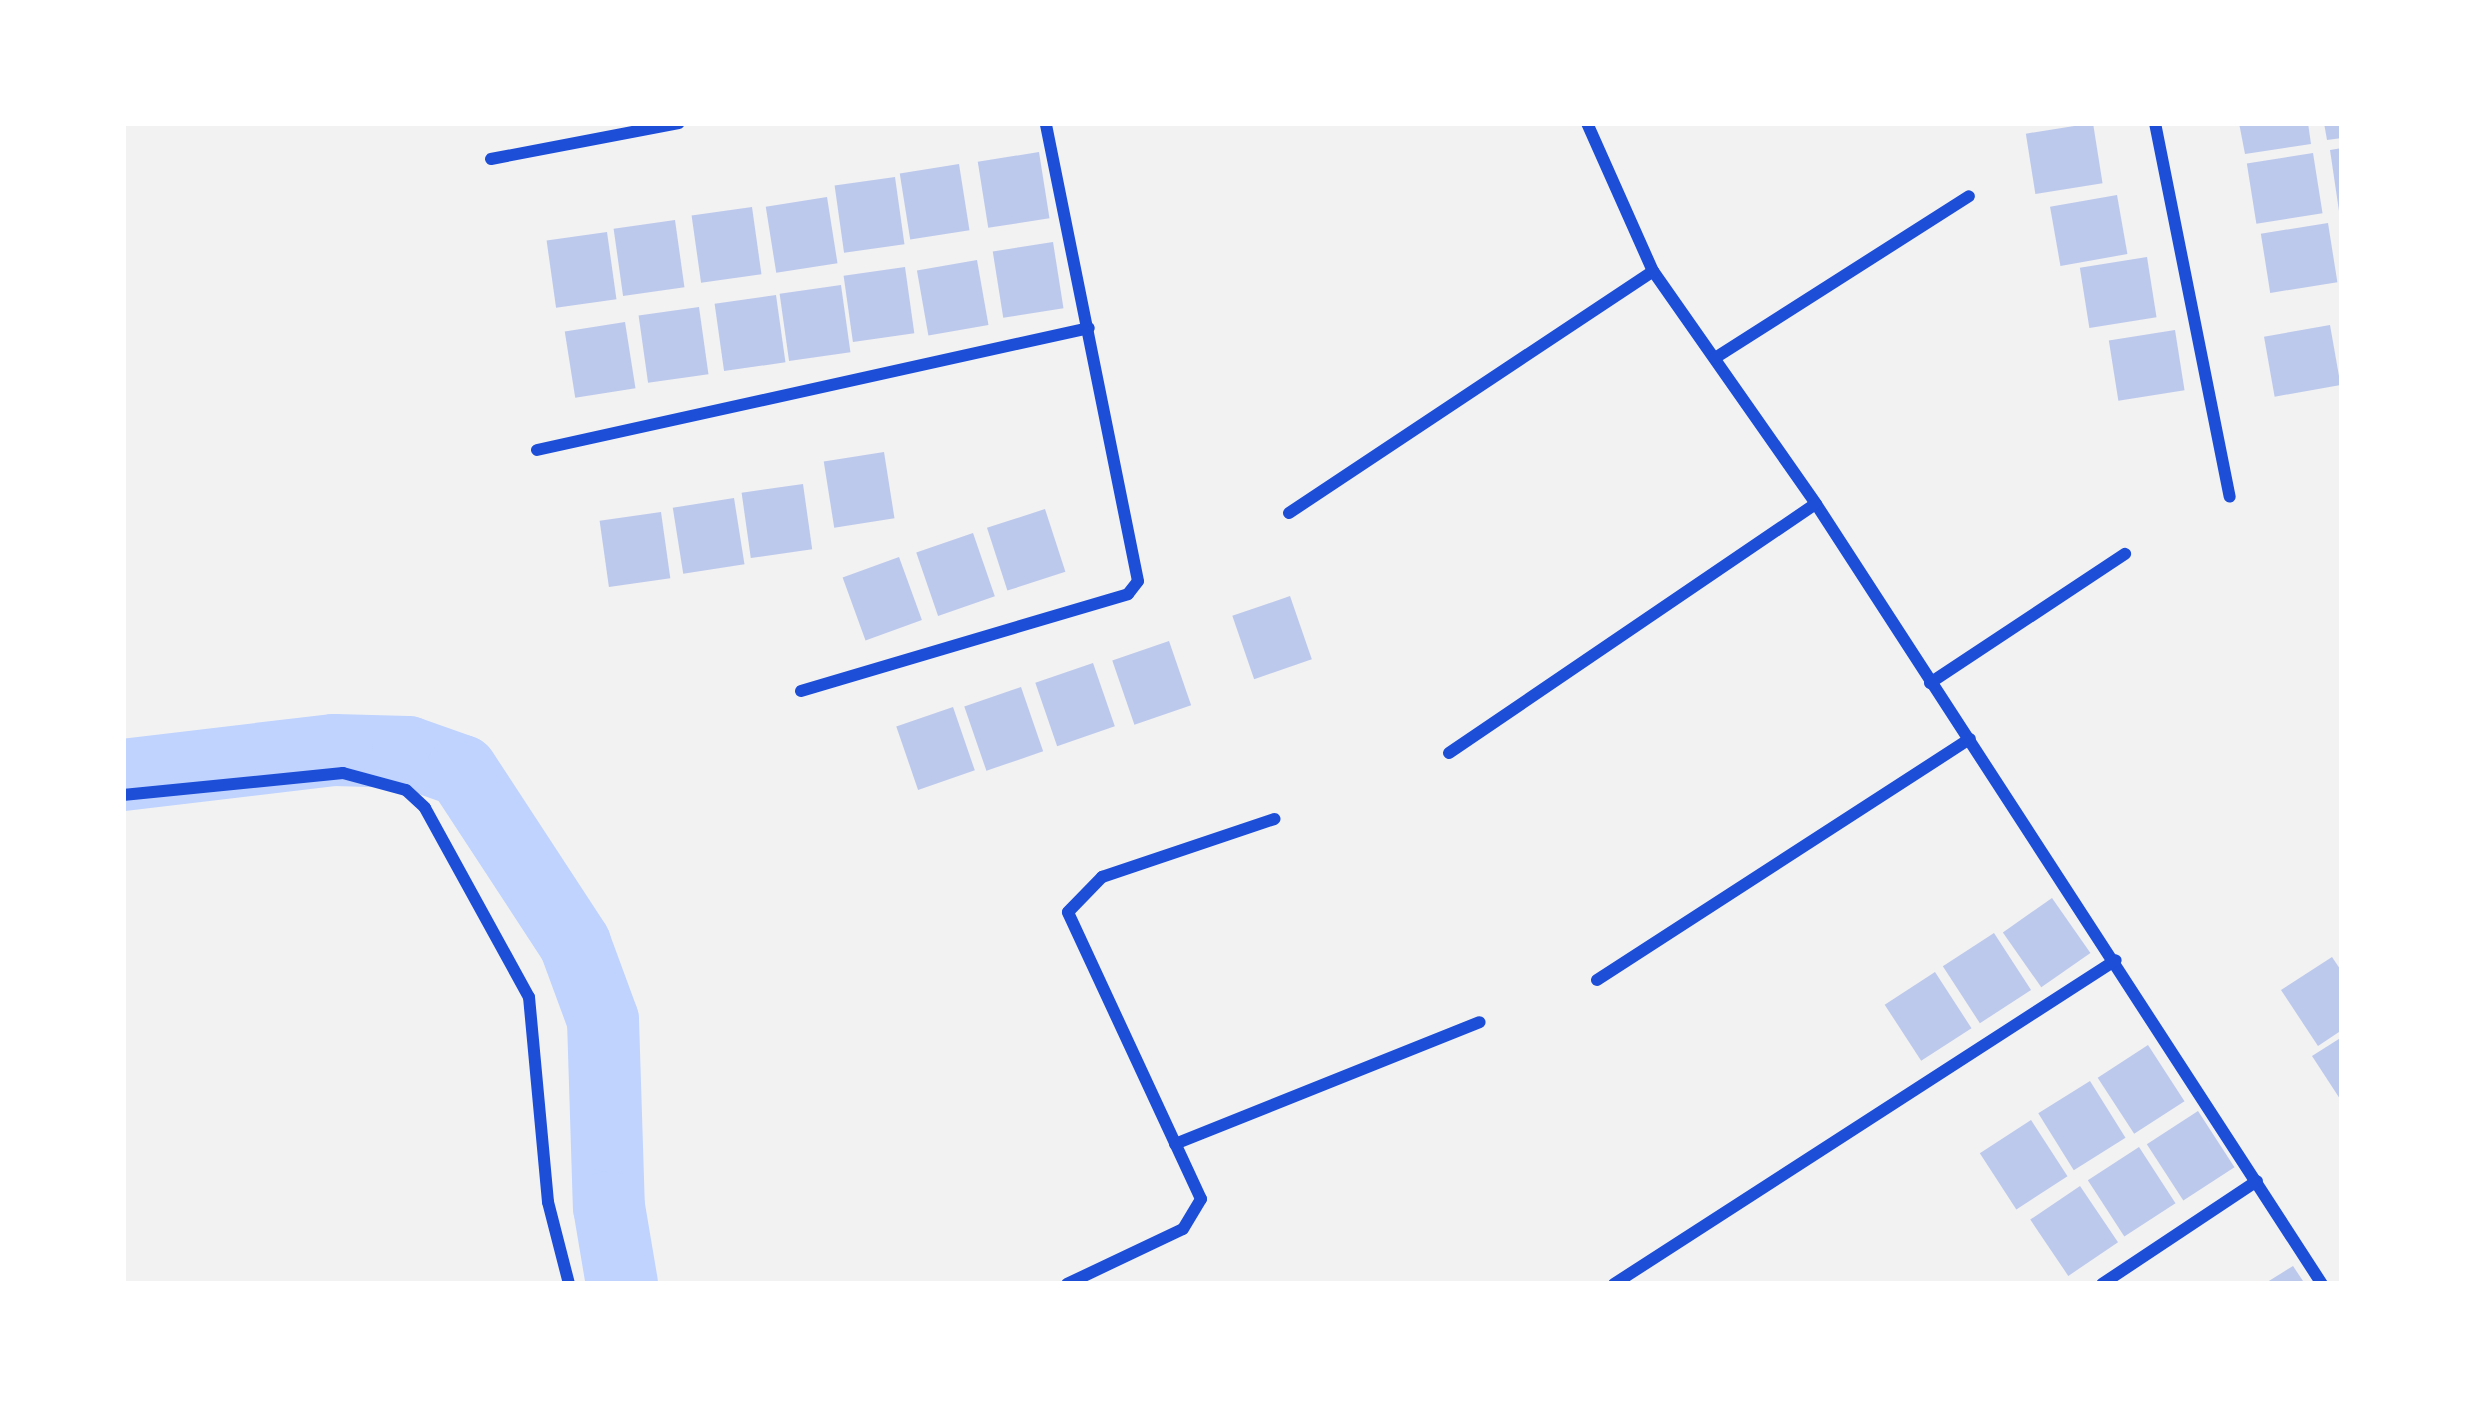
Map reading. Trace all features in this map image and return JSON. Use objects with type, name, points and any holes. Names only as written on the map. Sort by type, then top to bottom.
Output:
[{"type":"street","points":[[491,159],[679,123]]},
{"type":"street","points":[[801,691],[1128,594],[1140,566],[1046,123]]},
{"type":"street","points":[[1587,123],[1653,271],[1816,504],[2322,1284]]},
{"type":"street","points":[[2155,123],[2230,497]]},
{"type":"street","points":[[1715,358],[1969,196]]},
{"type":"street","points":[[1289,513],[1653,271]]},
{"type":"street","points":[[537,450],[1089,328]]},
{"type":"street","points":[[1449,753],[1816,504]]},
{"type":"street","points":[[1930,682],[2125,554]]},
{"type":"street","points":[[1597,980],[1970,739]]},
{"type":"street","points":[[123,795],[344,773],[406,790],[425,808],[529,998],[548,1202],[569,1284]]},
{"type":"street","points":[[1067,1284],[1196,1218],[1202,1198],[1069,912],[1102,877],[1274,819]]},
{"type":"street","points":[[1614,1284],[2116,960]]},
{"type":"street","points":[[1175,1144],[1480,1022]]},
{"type":"street","points":[[2102,1284],[2257,1181]]},
{"type":"building","points":[[2093,123],[2103,183],[2035,194],[2026,134]]},
{"type":"building","points":[[2239,123],[2308,123],[2311,144],[2245,154]]},
{"type":"building","points":[[2324,123],[2342,123],[2342,138],[2327,140]]},
{"type":"building","points":[[2342,148],[2342,211],[2339,211],[2330,150]]},
{"type":"building","points":[[1039,152],[1049,218],[988,228],[978,162]]},
{"type":"building","points":[[2313,153],[2323,213],[2256,224],[2247,163]]},
{"type":"building","points":[[959,164],[969,230],[910,240],[900,173]]},
{"type":"building","points":[[895,177],[904,244],[844,253],[835,185]]},
{"type":"building","points":[[2117,195],[2127,254],[2060,266],[2050,207]]},
{"type":"building","points":[[827,197],[837,263],[776,273],[766,207]]},
{"type":"building","points":[[752,207],[761,274],[701,283],[692,215]]},
{"type":"building","points":[[675,220],[684,287],[623,296],[614,229]]},
{"type":"building","points":[[2328,223],[2337,282],[2270,293],[2261,234]]},
{"type":"building","points":[[607,232],[616,299],[556,308],[547,240]]},
{"type":"building","points":[[1053,242],[1063,308],[1003,318],[993,252]]},
{"type":"building","points":[[2147,257],[2157,317],[2089,328],[2080,268]]},
{"type":"building","points":[[977,260],[988,325],[928,336],[917,271]]},
{"type":"building","points":[[905,267],[914,333],[853,342],[844,276]]},
{"type":"building","points":[[841,285],[850,352],[789,361],[780,294]]},
{"type":"building","points":[[776,295],[785,362],[724,371],[715,304]]},
{"type":"building","points":[[699,307],[708,374],[648,383],[639,315]]},
{"type":"building","points":[[625,322],[635,388],[575,398],[565,332]]},
{"type":"building","points":[[2330,325],[2341,385],[2275,397],[2264,337]]},
{"type":"building","points":[[2175,330],[2185,390],[2118,401],[2109,340]]},
{"type":"building","points":[[884,452],[894,518],[834,528],[824,462]]},
{"type":"building","points":[[803,484],[812,549],[751,558],[742,493]]},
{"type":"building","points":[[734,498],[744,564],[683,574],[673,508]]},
{"type":"building","points":[[1045,509],[1065,572],[1007,591],[987,528]]},
{"type":"building","points":[[661,512],[670,578],[609,587],[600,521]]},
{"type":"building","points":[[973,533],[995,596],[938,616],[916,553]]},
{"type":"building","points":[[899,557],[922,620],[866,640],[843,578]]},
{"type":"building","points":[[1290,596],[1312,659],[1254,679],[1232,616]]},
{"type":"building","points":[[1169,641],[1191,705],[1134,725],[1112,661]]},
{"type":"building","points":[[1093,663],[1115,726],[1057,746],[1035,683]]},
{"type":"building","points":[[1021,687],[1043,751],[986,771],[964,707]]},
{"type":"building","points":[[953,707],[975,770],[918,790],[896,727]]},
{"type":"building","points":[[2052,898],[2090,953],[2041,987],[2003,932]]},
{"type":"building","points":[[1994,933],[2031,990],[1980,1023],[1943,966]]},
{"type":"building","points":[[2332,957],[2342,972],[2342,1030],[2318,1046],[2281,990]]},
{"type":"building","points":[[1935,972],[1971,1028],[1921,1061],[1885,1005]]},
{"type":"building","points":[[2342,1037],[2342,1102],[2312,1056]]},
{"type":"building","points":[[2148,1045],[2184,1101],[2134,1134],[2098,1078]]},
{"type":"building","points":[[2090,1081],[2126,1138],[2074,1170],[2038,1113]]},
{"type":"building","points":[[2198,1111],[2234,1167],[2183,1200],[2147,1144]]},
{"type":"building","points":[[2031,1120],[2067,1176],[2016,1209],[1980,1153]]},
{"type":"building","points":[[2139,1147],[2175,1203],[2124,1236],[2088,1180]]},
{"type":"building","points":[[2080,1186],[2118,1242],[2068,1276],[2030,1220]]},
{"type":"building","points":[[2293,1266],[2305,1284],[2264,1284]]},
{"type":"waterway","points":[[123,775],[334,750],[408,752],[462,771],[575,944],[603,1020],[609,1207],[622,1284]]}]
